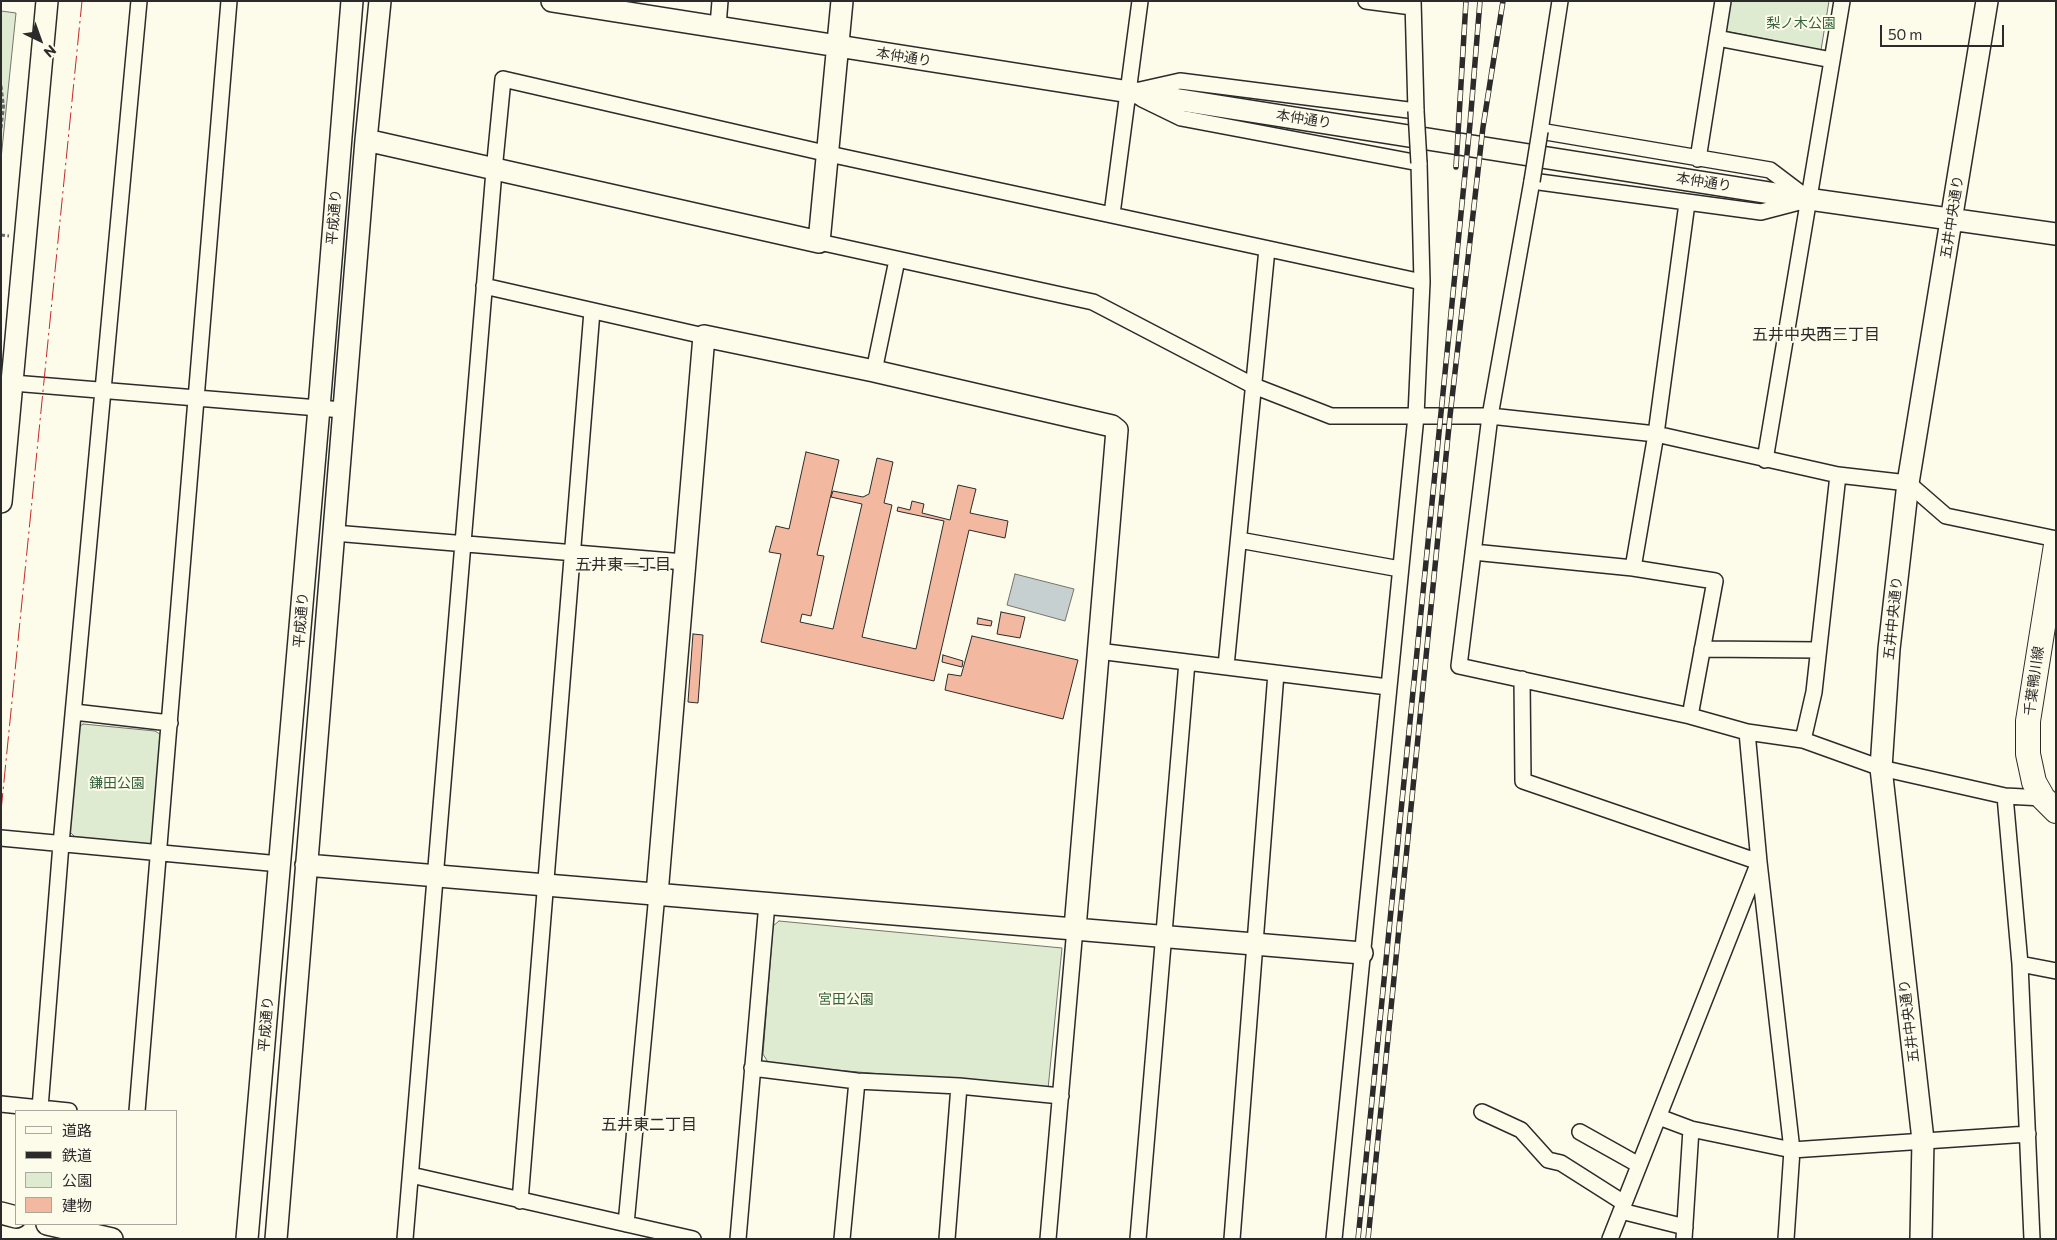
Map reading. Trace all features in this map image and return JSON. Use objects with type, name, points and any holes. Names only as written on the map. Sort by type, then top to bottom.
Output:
[{"type":"main road","name":"千葉鴨川線","points":[[2049,804],[2034,782],[2028,754],[2028,721],[2056,545]]},
{"type":"street","points":[[1,502],[46,1]]},
{"type":"street","points":[[40,1108],[61,844],[139,1]]},
{"type":"street","points":[[137,1110],[230,1]]},
{"type":"street","name":"平成通り","points":[[247,1239],[319,408],[352,1]]},
{"type":"street","name":"平成通り","points":[[276,1239],[343,410],[380,1]]},
{"type":"street","name":"本仲通り","points":[[552,1],[611,6],[838,46],[1129,92],[1808,199],[2056,234]]},
{"type":"street","points":[[718,26],[720,1]]},
{"type":"street","points":[[819,242],[829,154],[842,1]]},
{"type":"street","points":[[1112,214],[1140,1]]},
{"type":"street","points":[[1334,1239],[1416,416],[1422,282],[1412,4],[1366,1]]},
{"type":"street","points":[[1560,1],[1532,181],[1490,416],[1459,666],[1690,716],[1747,732],[1803,740],[1881,768],[2049,804]]},
{"type":"street","points":[[1698,159],[1723,1]]},
{"type":"street","points":[[1765,460],[1842,1]]},
{"type":"street","name":"五井中央通り","points":[[1921,1239],[1923,1140],[1881,768],[1889,648],[1908,483],[1988,1]]},
{"type":"street","points":[[1717,38],[1832,60]]},
{"type":"street","points":[[405,1239],[462,543],[494,170],[504,79],[829,154],[1422,282]]},
{"type":"street","points":[[1129,92],[1180,82],[1416,111]]},
{"type":"street","points":[[1129,92],[1181,118],[1419,163]]},
{"type":"street","points":[[1540,131],[1770,170],[1808,199]]},
{"type":"street","points":[[366,140],[897,260],[1093,302],[1254,386],[1331,416],[1490,416],[1656,434],[1838,475],[1908,483],[1946,516],[2056,539]]},
{"type":"street","points":[[1532,181],[1761,212],[1808,199]]},
{"type":"street","points":[[1632,568],[1656,434],[1687,203]]},
{"type":"street","points":[[1226,666],[1267,249]]},
{"type":"street","points":[[874,371],[897,260]]},
{"type":"street","points":[[484,286],[704,336],[874,371],[1112,426],[1117,430],[1048,1239]]},
{"type":"street","points":[[520,1201],[574,554],[592,310]]},
{"type":"street","points":[[626,1224],[657,894],[704,336]]},
{"type":"street","points":[[13,383],[343,410]]},
{"type":"street","points":[[1803,740],[1814,692],[1838,475]]},
{"type":"street","points":[[334,533],[684,562]]},
{"type":"street","points":[[1239,540],[1400,569]]},
{"type":"street","points":[[1473,552],[1632,568],[1715,581],[1690,716]]},
{"type":"street","points":[[1702,649],[1818,650]]},
{"type":"street","points":[[1098,651],[1388,687]]},
{"type":"street","points":[[1138,1239],[1187,662]]},
{"type":"street","points":[[1232,1239],[1276,673]]},
{"type":"street","points":[[1522,679],[1523,781],[1759,862]]},
{"type":"street","points":[[74,712],[170,723]]},
{"type":"street","points":[[1747,732],[1759,862],[1792,1150],[1786,1239]]},
{"type":"street","points":[[2005,796],[2020,964],[2032,1239]]},
{"type":"street","points":[[1,838],[280,864]]},
{"type":"street","points":[[1610,1239],[1759,862]]},
{"type":"street","points":[[306,865],[1362,953]]},
{"type":"street","points":[[738,1239],[767,903]]},
{"type":"street","points":[[2020,964],[2056,971]]},
{"type":"street","points":[[752,1068],[857,1081],[959,1086],[1061,1096]]},
{"type":"street","points":[[842,1239],[857,1081]]},
{"type":"street","points":[[947,1239],[959,1086]]},
{"type":"street","points":[[1,1104],[60,1110]]},
{"type":"street","points":[[1482,1112],[1521,1130],[1548,1160],[1561,1163],[1623,1207],[1685,1233],[1690,1129]]},
{"type":"street","points":[[1659,1117],[1690,1129],[1792,1150],[2028,1134]]},
{"type":"street","points":[[1580,1132],[1640,1165]]},
{"type":"street","points":[[411,1175],[693,1239]]},
{"type":"street","points":[[1,1213],[15,1217]]},
{"type":"street","points":[[51,1225],[112,1239]]},
{"type":"path","points":[[1,86],[1,128]]},
{"type":"green space","name":"梨ノ木公園","points":[[1730,1],[1829,1],[1821,50],[1725,31]]},
{"type":"green space","points":[[1,11],[16,13],[1,159]]},
{"type":"green space","name":"鎌田公園","points":[[83,724],[155,731],[163,736],[156,841],[150,845],[77,839],[68,830],[79,727]]},
{"type":"green space","name":"宮田公園","points":[[779,921],[1062,948],[1048,1089],[769,1064],[763,1054],[773,926]]},
{"type":"shaded area","points":[[1015,574],[1074,589],[1065,621],[1007,605]]},
{"type":"building","points":[[806,452],[839,460],[817,555],[824,556],[811,616],[802,614],[800,622],[833,629],[862,504],[831,497],[833,491],[863,497],[869,494],[877,458],[893,462],[884,503],[892,505],[862,637],[916,649],[944,521],[897,511],[898,507],[910,510],[912,501],[924,504],[922,513],[950,520],[958,485],[976,489],[970,513],[1008,521],[1005,538],[969,530],[934,681],[761,642],[781,554],[769,552],[776,526],[789,529]]},
{"type":"building","points":[[1001,612],[1025,617],[1020,638],[997,634]]},
{"type":"building","points":[[978,618],[992,621],[991,626],[977,624]]},
{"type":"building","points":[[693,634],[703,635],[698,703],[688,702]]},
{"type":"building","points":[[972,636],[1078,660],[1063,719],[945,690],[948,674],[961,676]]},
{"type":"building","points":[[943,655],[963,661],[962,667],[942,662]]},
{"type":"railway","points":[[1456,167],[1466,1]]},
{"type":"railway","points":[[1358,1239],[1470,124],[1480,1]]},
{"type":"railway","points":[[1368,1239],[1450,416],[1483,127],[1503,1]]},
{"type":"power","points":[[1,811],[82,1]]},
{"type":"district","name":"五井中央西三丁目","points":[[1816,335]]},
{"type":"district","name":"五井東一丁目","points":[[623,565]]},
{"type":"district","name":"五井東二丁目","points":[[649,1125]]}]
